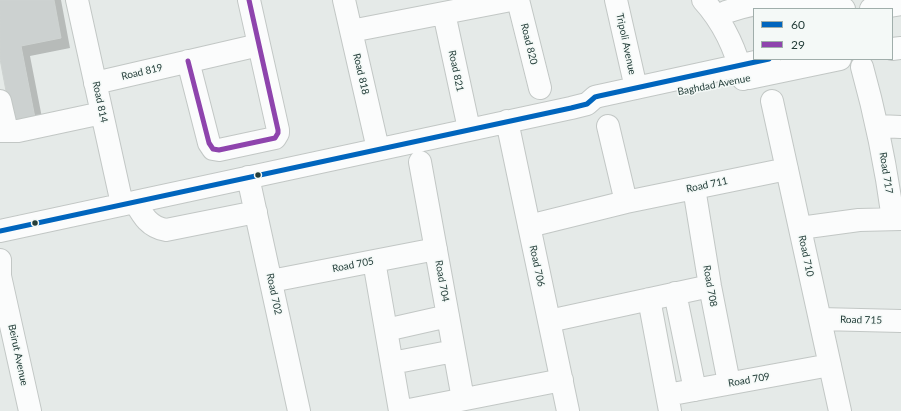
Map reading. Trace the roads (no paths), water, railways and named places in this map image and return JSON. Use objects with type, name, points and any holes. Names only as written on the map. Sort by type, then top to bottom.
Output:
[{"type":"street","name":"Road 814","points":[[77,0],[102,113],[128,203]]},
{"type":"street","points":[[188,61],[208,143],[212,149],[219,150],[273,140],[278,136],[278,130],[249,0]]},
{"type":"street","name":"Road 818","points":[[344,0],[378,149]]},
{"type":"street","points":[[351,31],[511,0]]},
{"type":"street","name":"Road 820","points":[[518,0],[540,88]]},
{"type":"street","name":"Tripoli Avenue","points":[[616,0],[636,88]]},
{"type":"street","points":[[703,0],[717,17],[726,32],[753,68]]},
{"type":"street","points":[[721,6],[746,5],[768,1],[789,0],[811,2],[839,8]]},
{"type":"street","points":[[877,8],[901,4]]},
{"type":"street","points":[[721,6],[740,33],[753,68]]},
{"type":"street","name":"Road 821","points":[[444,13],[469,130]]},
{"type":"street","name":"Road 819","points":[[95,83],[259,45]]},
{"type":"street","name":"Baghdad Avenue","points":[[587,104],[599,96],[636,88],[753,68],[830,60]]},
{"type":"street","name":"Road 717","points":[[800,228],[859,220],[897,219],[878,126],[862,67]]},
{"type":"street","name":"Baghdad Avenue","points":[[1,232],[128,203],[587,104],[601,107],[753,68]]},
{"type":"street","points":[[0,101],[4,131],[18,131],[102,113]]},
{"type":"street","name":"Road 710","points":[[772,101],[840,411]]},
{"type":"street","name":"Road 706","points":[[507,121],[568,411]]},
{"type":"street","points":[[608,126],[626,202]]},
{"type":"street","points":[[878,126],[901,127]]},
{"type":"street","name":"Road 704","points":[[420,162],[463,399]]},
{"type":"street","name":"Road 711","points":[[529,226],[626,202],[787,169]]},
{"type":"street","name":"Road 702","points":[[248,177],[299,411]]},
{"type":"street","name":"Road 708","points":[[694,188],[710,286],[729,383]]},
{"type":"street","points":[[128,203],[148,222],[159,229],[166,230],[256,212]]},
{"type":"street","name":"Road 705","points":[[271,281],[436,249]]},
{"type":"street","name":"Beirut Avenue","points":[[0,260],[0,276],[8,350],[30,411]]},
{"type":"street","points":[[374,261],[400,411]]},
{"type":"street","points":[[549,321],[710,286]]},
{"type":"street","points":[[675,293],[695,390]]},
{"type":"street","points":[[649,299],[669,403]]},
{"type":"street","points":[[386,330],[448,316]]},
{"type":"street","name":"Road 715","points":[[820,319],[901,321]]},
{"type":"street","points":[[392,363],[454,351]]},
{"type":"street","name":"Road 709","points":[[669,403],[695,390],[830,365]]},
{"type":"street","points":[[404,411],[562,380]]}]
